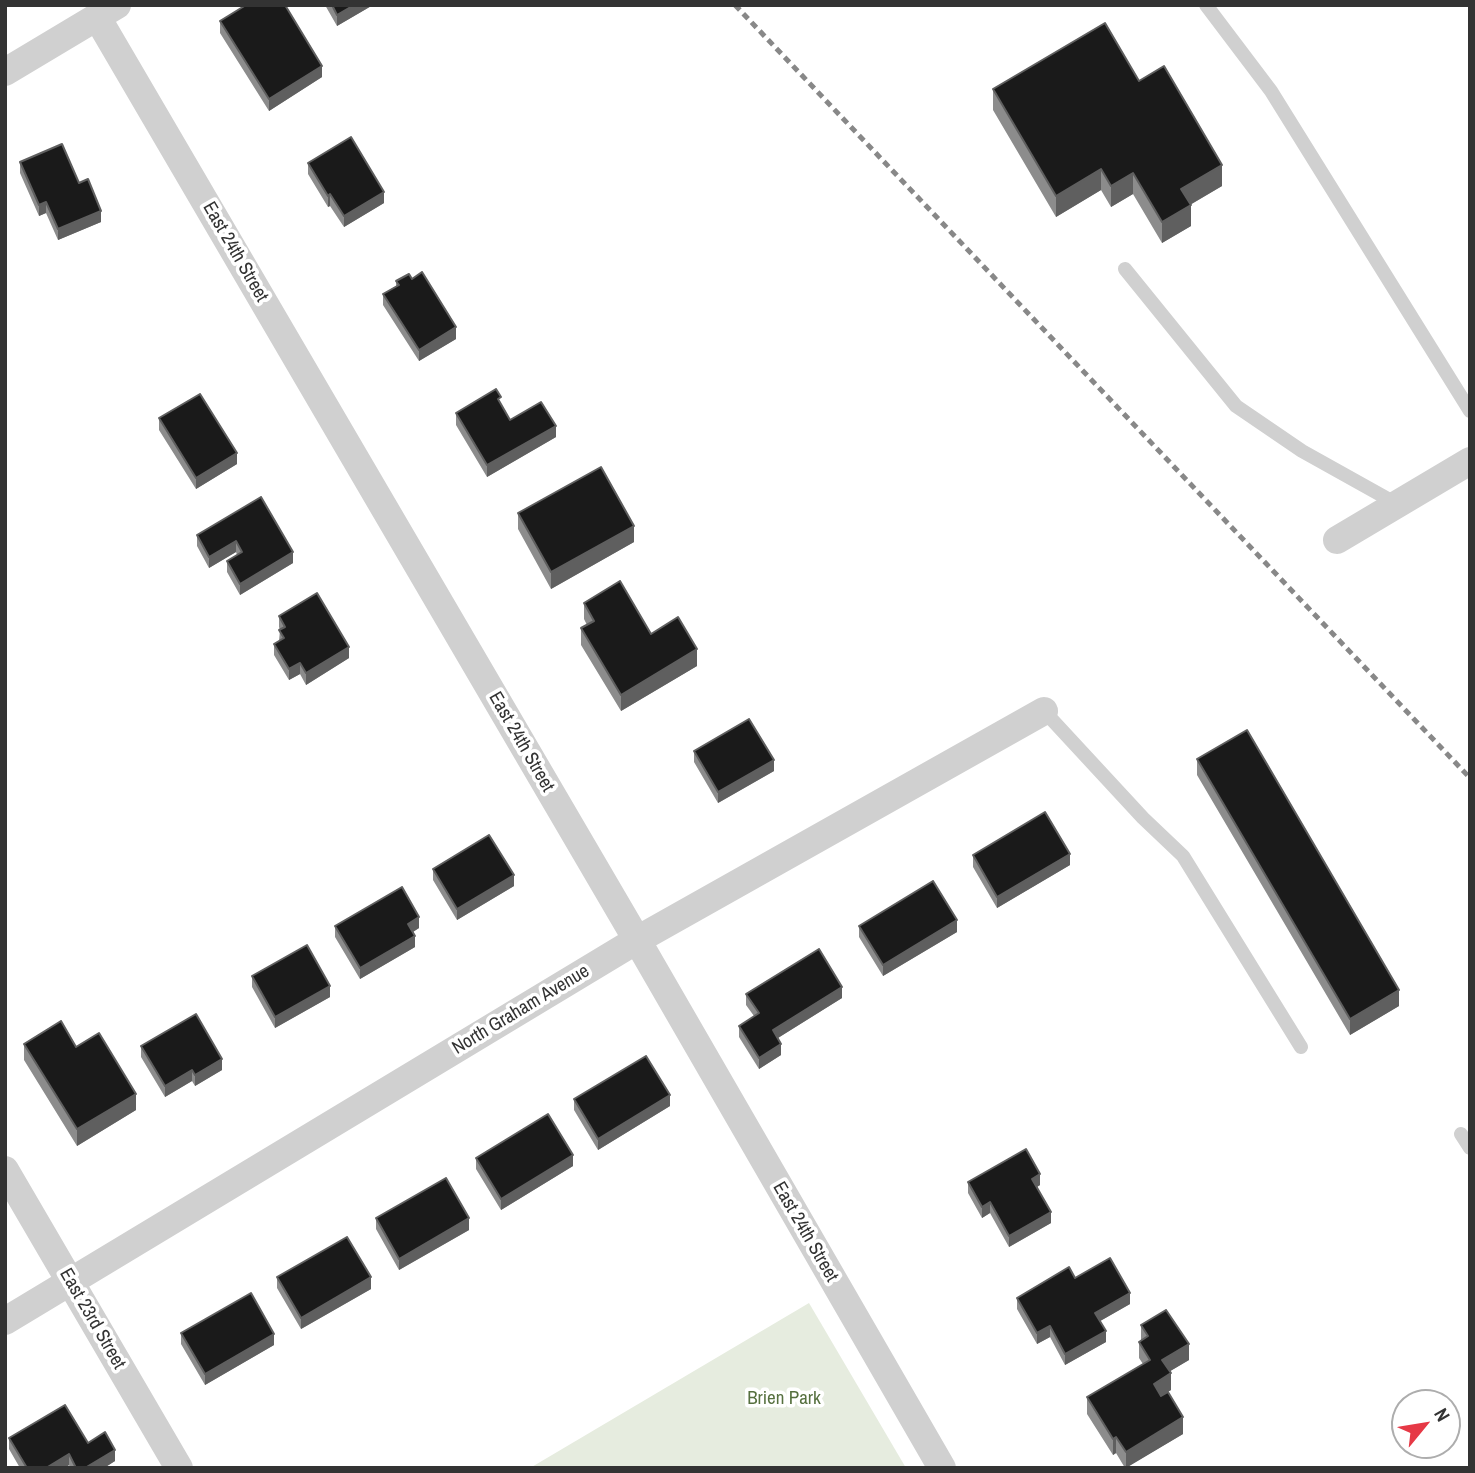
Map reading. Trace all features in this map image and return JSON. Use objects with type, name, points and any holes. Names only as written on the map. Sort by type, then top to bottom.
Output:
[{"type":"street","points":[[5,72],[107,11]]},
{"type":"street","name":"East 24th Street","points":[[107,11],[942,1468]]},
{"type":"street","points":[[1337,540],[1470,461]]},
{"type":"street","name":"North Graham Avenue","points":[[5,1321],[637,940],[1044,711]]},
{"type":"street","name":"East 23rd Street","points":[[5,1170],[179,1468]]},
{"type":"lane","points":[[1206,5],[1271,90],[1470,411]]},
{"type":"lane","points":[[1125,269],[1236,406],[1302,451],[1397,504]]},
{"type":"lane","points":[[1044,711],[1143,818],[1184,856],[1301,1047]]},
{"type":"lane","points":[[1461,1134],[1470,1148]]},
{"type":"green space","name":"Brien Park","points":[[809,1303],[906,1468],[530,1468]]},
{"type":"building","points":[[246,5],[285,5],[322,66],[269,99],[220,21]]},
{"type":"building","points":[[332,5],[354,5],[337,15]]},
{"type":"building","points":[[1105,23],[1139,81],[1164,66],[1222,165],[1181,189],[1191,205],[1162,222],[1133,173],[1111,186],[1101,169],[1056,196],[993,89]]},
{"type":"building","points":[[351,137],[384,192],[344,216],[308,163]]},
{"type":"building","points":[[62,144],[79,183],[88,179],[101,211],[58,229],[46,202],[39,205],[20,162]]},
{"type":"building","points":[[422,272],[456,327],[419,350],[383,294],[399,285],[396,281],[409,274],[412,279]]},
{"type":"building","points":[[496,389],[501,397],[498,399],[510,420],[541,402],[556,426],[487,465],[456,413]]},
{"type":"building","points":[[200,394],[237,453],[196,478],[159,418]]},
{"type":"building","points":[[601,467],[634,526],[551,572],[518,513]]},
{"type":"building","points":[[261,497],[293,552],[240,584],[227,561],[242,552],[236,541],[209,557],[197,535]]},
{"type":"building","points":[[620,581],[651,634],[678,617],[697,649],[621,695],[581,628],[594,621],[584,603]]},
{"type":"building","points":[[317,593],[349,647],[306,673],[300,663],[289,669],[274,644],[284,638],[279,630],[285,627],[279,616]]},
{"type":"building","points":[[749,719],[774,760],[718,792],[694,751]]},
{"type":"building","points":[[1247,730],[1399,990],[1350,1019],[1197,759]]},
{"type":"building","points":[[1045,812],[1070,854],[997,897],[973,855]]},
{"type":"building","points":[[489,835],[514,875],[457,909],[433,869]]},
{"type":"building","points":[[933,881],[957,920],[883,965],[859,926]]},
{"type":"building","points":[[402,887],[419,917],[408,924],[415,936],[360,968],[335,926]]},
{"type":"building","points":[[307,945],[330,986],[275,1017],[252,976]]},
{"type":"building","points":[[819,949],[842,987],[773,1030],[781,1044],[759,1058],[739,1026],[759,1013],[746,994]]},
{"type":"building","points":[[196,1014],[222,1059],[195,1075],[192,1070],[165,1086],[141,1046]]},
{"type":"building","points":[[61,1021],[76,1047],[99,1033],[136,1094],[77,1129],[24,1044]]},
{"type":"building","points":[[646,1056],[670,1095],[598,1139],[574,1099]]},
{"type":"building","points":[[548,1114],[573,1155],[501,1199],[476,1158]]},
{"type":"building","points":[[1026,1149],[1040,1174],[1032,1179],[1051,1212],[1009,1236],[990,1202],[982,1207],[968,1182]]},
{"type":"building","points":[[446,1178],[469,1218],[399,1259],[376,1218]]},
{"type":"building","points":[[347,1237],[371,1277],[301,1318],[277,1277]]},
{"type":"building","points":[[1110,1258],[1130,1293],[1095,1313],[1106,1331],[1065,1354],[1050,1326],[1037,1333],[1017,1298],[1069,1267],[1075,1278]]},
{"type":"building","points":[[251,1293],[274,1334],[205,1374],[181,1333]]},
{"type":"building","points":[[1166,1310],[1189,1344],[1162,1360],[1171,1373],[1154,1384],[1161,1396],[1168,1392],[1183,1417],[1126,1452],[1116,1437],[1113,1439],[1087,1397],[1150,1360],[1139,1342],[1148,1336],[1141,1325]]},
{"type":"building","points":[[65,1405],[88,1443],[105,1432],[115,1450],[85,1468],[76,1468],[69,1454],[46,1468],[27,1468],[9,1438]]},
{"type":"railway","points":[[735,5],[1470,778]]}]
